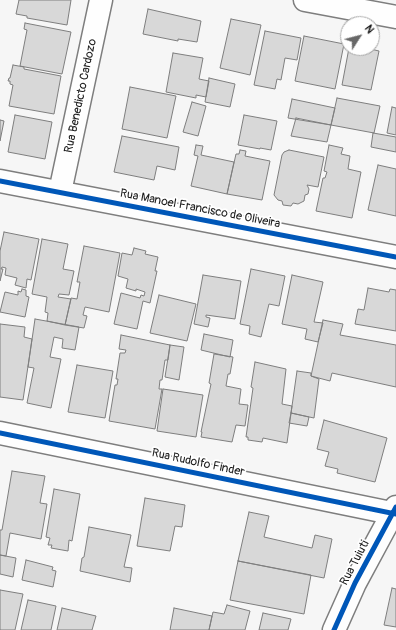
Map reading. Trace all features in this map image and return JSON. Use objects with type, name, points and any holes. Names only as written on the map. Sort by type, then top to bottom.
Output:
[{"type":"street","name":"Rua Benedicto Cardozo","points":[[60,192],[101,0]]},
{"type":"street","points":[[305,0],[396,17]]},
{"type":"street","name":"Rua Manoel Francisco de Oliveira","points":[[0,181],[396,257]]},
{"type":"street","name":"Rua Rudolfo Finder","points":[[0,433],[395,511]]},
{"type":"street","name":"Rua Tuiuti","points":[[334,630],[355,584],[395,511]]},
{"type":"building","points":[[19,0],[71,0],[67,25],[27,18],[27,16],[16,14]]},
{"type":"building","points":[[148,9],[201,21],[197,42],[178,39],[178,41],[143,34]]},
{"type":"building","points":[[231,19],[261,25],[250,75],[220,68]]},
{"type":"building","points":[[25,23],[71,32],[62,74],[20,66],[27,30],[24,29]]},
{"type":"building","points":[[265,31],[301,38],[297,60],[285,58],[281,80],[277,79],[275,89],[254,85]]},
{"type":"building","points":[[304,36],[340,43],[340,56],[342,56],[335,89],[295,81]]},
{"type":"building","points":[[173,53],[203,58],[199,79],[209,81],[206,97],[196,95],[196,98],[166,92]]},
{"type":"building","points":[[347,56],[378,56],[371,90],[342,85]]},
{"type":"building","points":[[13,65],[24,67],[24,69],[61,76],[54,114],[9,106],[13,85],[10,84],[10,81],[8,81]]},
{"type":"building","points":[[209,78],[235,84],[230,107],[205,102]]},
{"type":"building","points":[[130,87],[176,96],[167,138],[122,129]]},
{"type":"building","points":[[337,98],[380,106],[374,133],[331,125]]},
{"type":"building","points":[[292,99],[335,108],[331,125],[288,118]]},
{"type":"building","points":[[192,102],[206,106],[198,136],[183,132]]},
{"type":"building","points":[[392,107],[396,108],[396,135],[387,133]]},
{"type":"building","points":[[15,115],[52,122],[45,159],[8,152]]},
{"type":"building","points":[[244,115],[277,121],[271,150],[238,145]]},
{"type":"building","points":[[296,118],[331,125],[327,142],[291,136]]},
{"type":"building","points":[[0,120],[4,121],[0,141]]},
{"type":"building","points":[[373,133],[396,137],[396,152],[371,147]]},
{"type":"building","points":[[122,136],[179,147],[175,170],[157,166],[154,180],[114,172]]},
{"type":"building","points":[[196,145],[203,146],[201,155],[234,162],[227,194],[191,186],[198,156],[194,155]]},
{"type":"building","points":[[329,145],[343,148],[341,154],[350,156],[348,169],[361,172],[352,218],[316,211],[323,178],[325,178],[327,172],[324,171]]},
{"type":"building","points":[[240,150],[246,151],[245,156],[270,161],[262,200],[227,194],[236,154],[239,154]]},
{"type":"building","points":[[289,150],[324,157],[318,187],[307,185],[309,189],[308,194],[305,195],[304,201],[298,204],[293,203],[291,206],[283,205],[282,201],[278,200],[274,195],[282,155],[284,152]]},
{"type":"building","points":[[378,165],[396,169],[396,216],[368,210]]},
{"type":"building","points":[[4,232],[39,239],[31,280],[27,279],[26,288],[15,285],[17,278],[5,275],[6,268],[2,267],[1,269],[3,269],[0,281],[0,251]]},
{"type":"building","points":[[42,239],[68,244],[63,269],[74,271],[69,295],[59,294],[58,297],[71,299],[65,325],[47,321],[48,313],[45,312],[47,297],[32,294]]},
{"type":"building","points":[[84,246],[120,253],[109,312],[85,307],[83,315],[87,316],[84,328],[65,325],[71,298],[77,299],[80,282],[77,282]]},
{"type":"building","points":[[134,248],[146,251],[145,254],[158,257],[155,271],[157,271],[150,303],[143,301],[137,329],[114,324],[121,293],[140,298],[141,295],[144,296],[145,292],[126,288],[128,279],[118,276],[122,253],[132,255]]},
{"type":"building","points":[[251,269],[285,276],[279,306],[269,304],[261,337],[249,334],[250,326],[240,324]]},
{"type":"building","points":[[203,275],[241,281],[235,319],[206,315],[206,317],[210,318],[208,327],[194,324]]},
{"type":"building","points":[[292,275],[323,282],[314,322],[323,323],[318,342],[305,339],[307,329],[282,324]]},
{"type":"building","points":[[368,288],[389,292],[390,289],[396,290],[396,331],[355,324],[358,309],[364,310]]},
{"type":"building","points":[[22,289],[26,290],[26,296],[29,297],[25,317],[0,312],[5,292],[18,295],[18,291],[21,292]]},
{"type":"building","points":[[159,295],[196,304],[187,341],[150,333]]},
{"type":"building","points":[[35,319],[79,327],[75,350],[62,348],[63,339],[54,337],[50,357],[61,359],[51,408],[27,403],[34,368],[28,367]]},
{"type":"building","points":[[323,320],[343,324],[340,335],[396,345],[396,387],[332,373],[330,381],[311,376]]},
{"type":"building","points":[[0,324],[25,327],[24,337],[32,339],[23,400],[0,397]]},
{"type":"building","points":[[204,334],[233,340],[230,357],[201,350]]},
{"type":"building","points":[[121,335],[170,345],[168,360],[165,360],[162,380],[160,380],[159,389],[162,389],[155,429],[109,421],[115,385],[117,385],[118,379],[116,379],[120,353],[125,353],[126,350],[119,349]]},
{"type":"building","points":[[170,345],[184,347],[179,380],[165,377]]},
{"type":"building","points":[[214,354],[233,357],[226,386],[241,389],[239,404],[248,405],[245,426],[236,425],[232,442],[201,437],[211,384],[209,383]]},
{"type":"building","points":[[255,362],[286,369],[282,404],[292,406],[287,443],[263,438],[262,442],[248,440],[248,437],[246,437]]},
{"type":"building","points":[[77,365],[113,371],[105,418],[68,412]]},
{"type":"building","points":[[297,371],[311,373],[311,376],[319,379],[314,418],[291,413]]},
{"type":"building","points":[[163,389],[203,395],[196,437],[157,431]]},
{"type":"building","points":[[291,413],[309,417],[307,426],[289,423]]},
{"type":"building","points":[[324,420],[387,438],[375,482],[337,473],[338,469],[325,466],[329,452],[317,449]]},
{"type":"building","points":[[12,471],[45,476],[40,503],[47,504],[41,539],[10,533],[6,556],[0,555],[0,530],[2,530]]},
{"type":"building","points":[[54,489],[80,494],[72,541],[69,540],[68,551],[51,548],[52,545],[48,545],[50,538],[46,537]]},
{"type":"building","points":[[145,498],[185,505],[182,527],[175,526],[170,551],[137,546]]},
{"type":"building","points":[[249,512],[269,516],[264,537],[312,548],[315,535],[332,539],[324,578],[238,561]]},
{"type":"building","points":[[89,527],[131,535],[124,567],[132,568],[130,582],[80,571]]},
{"type":"building","points":[[0,555],[16,558],[13,577],[0,574]]},
{"type":"building","points":[[26,560],[53,567],[52,570],[56,571],[53,587],[22,580]]},
{"type":"building","points":[[238,561],[311,575],[304,614],[230,600]]},
{"type":"building","points":[[392,588],[396,589],[396,627],[384,625]]},
{"type":"building","points":[[0,590],[23,594],[15,630],[0,630]]},
{"type":"building","points":[[28,600],[56,606],[51,630],[21,630]]},
{"type":"building","points":[[227,605],[250,611],[245,630],[209,630],[213,612],[224,614]]},
{"type":"building","points":[[62,608],[96,616],[92,630],[57,630]]},
{"type":"building","points":[[174,608],[212,616],[209,630],[170,630]]},
{"type":"building","points":[[263,613],[291,619],[288,630],[259,630]]},
{"type":"cycle path","points":[[0,181],[396,257]]},
{"type":"cycle path","points":[[0,433],[396,514]]},
{"type":"cycle path","points":[[334,630],[355,583],[396,507]]}]
